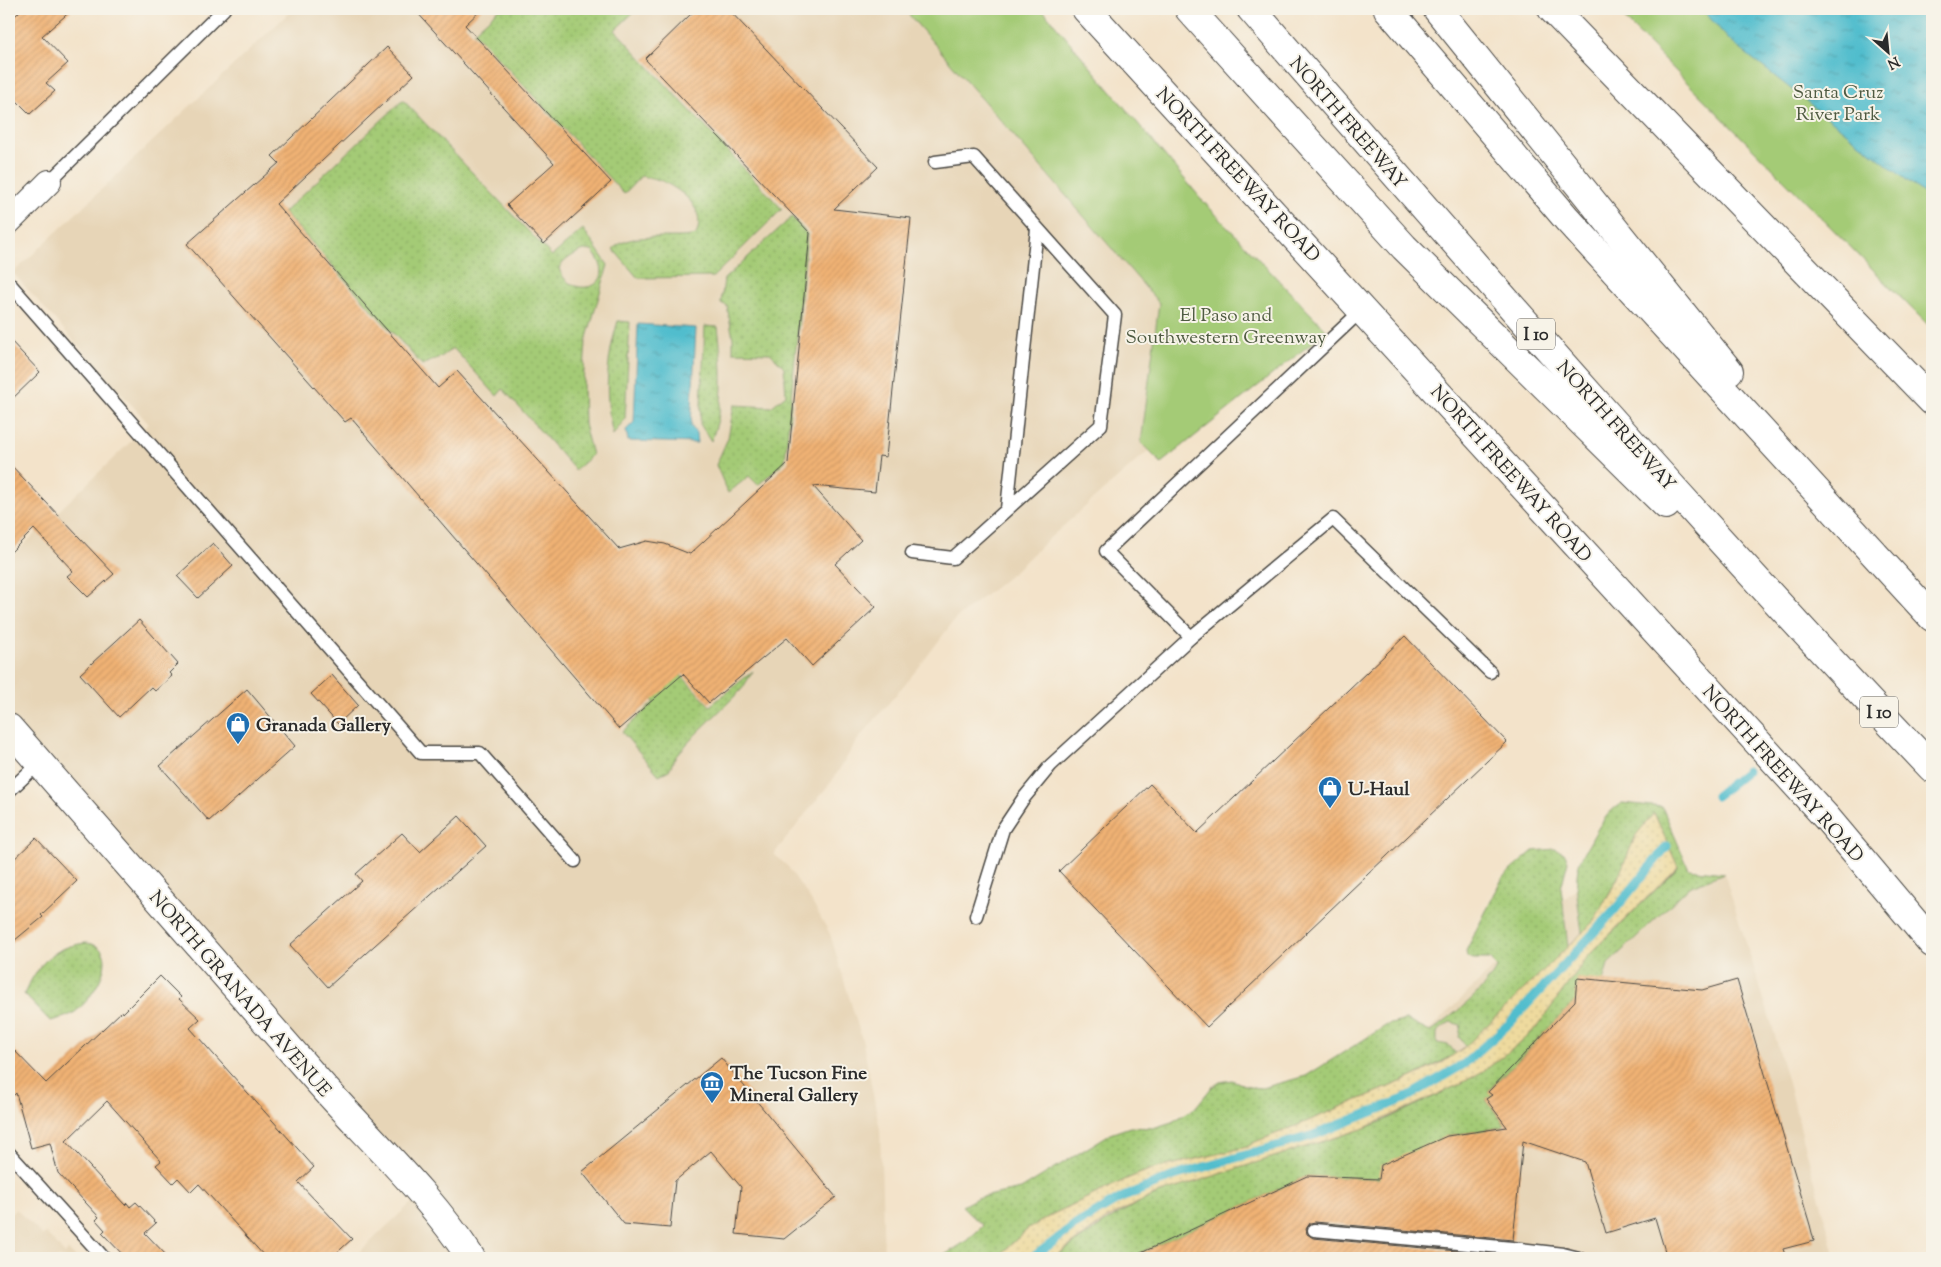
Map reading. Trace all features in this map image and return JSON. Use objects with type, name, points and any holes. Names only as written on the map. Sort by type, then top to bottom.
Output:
[{"type":"main road","name":"NORTH FREEWAY ROAD","points":[[1086,9],[1363,309],[1820,810],[1932,943]]},
{"type":"main road","points":[[1189,9],[1404,247],[1650,489],[1825,656]]},
{"type":"main road","name":"NORTH FREEWAY","points":[[1250,9],[1504,299],[1722,543],[1825,656],[1932,768]]},
{"type":"main road","points":[[1388,9],[1567,219],[1932,617]]},
{"type":"main road","points":[[1437,9],[1909,593]]},
{"type":"main road","points":[[1552,9],[1932,401]]},
{"type":"main road","name":"NORTH GRANADA AVENUE","points":[[9,728],[335,1100],[422,1192],[455,1234],[470,1258]]},
{"type":"street","points":[[9,222],[49,182]]},
{"type":"lane","points":[[49,182],[224,9]]},
{"type":"lane","points":[[912,554],[953,558],[1101,425],[1115,315],[974,157],[935,162]]},
{"type":"lane","points":[[1007,509],[1037,229]]},
{"type":"lane","points":[[9,283],[421,753],[480,753],[575,860]]},
{"type":"lane","points":[[1191,637],[1106,551],[1363,309]]},
{"type":"lane","points":[[976,916],[1003,828],[1023,799],[1051,765],[1191,637],[1333,519],[1490,672]]},
{"type":"lane","points":[[9,791],[39,763]]},
{"type":"lane","points":[[9,1153],[104,1258]]},
{"type":"lane","points":[[1314,1230],[1512,1248],[1563,1254],[1579,1258]]},
{"type":"shaded area","points":[[293,9],[904,9],[1159,303],[1141,443],[1148,451],[1013,573],[955,619],[919,667],[856,742],[834,778],[774,854],[788,867],[810,899],[830,934],[863,1043],[880,1130],[884,1258],[353,1258],[422,1193],[9,728],[9,559],[149,424],[13,273]]},
{"type":"shaded area","points":[[1654,813],[1678,867],[1724,873],[1772,1025],[1836,1258],[940,1258],[1129,1160],[1405,1053]]},
{"type":"shaded area","points":[[16,1209],[43,1236],[46,1233],[65,1254],[68,1250],[76,1258],[9,1258],[9,1216]]},
{"type":"green space","points":[[499,9],[637,9],[615,30],[782,209],[713,277],[638,278],[613,249],[621,243],[642,238],[696,235],[699,226],[696,210],[692,203],[679,191],[655,179],[641,176],[624,194],[474,32]]},
{"type":"green space","name":"El Paso and Southwestern Greenway","points":[[904,9],[1042,9],[1203,201],[1327,331],[1161,463],[1141,443],[1159,303]]},
{"type":"green space","name":"Santa Cruz River Park","points":[[1616,9],[1932,9],[1932,329],[1632,27]]},
{"type":"green space","points":[[403,100],[552,256],[583,229],[608,265],[586,341],[583,385],[584,424],[592,455],[575,470],[503,389],[497,396],[453,348],[441,357],[422,365],[284,212]],"holes":[[[584,250],[592,251],[600,264],[602,274],[598,282],[591,286],[572,285],[564,278],[559,268],[573,255]]]},
{"type":"green space","points":[[792,217],[807,234],[785,461],[758,485],[749,476],[728,493],[716,465],[728,438],[734,405],[771,407],[786,395],[784,367],[770,353],[733,352],[733,338],[727,306],[721,303],[724,279]]},
{"type":"green space","points":[[618,321],[630,322],[625,419],[613,435],[607,392],[611,350]]},
{"type":"green space","points":[[705,326],[718,327],[722,370],[719,413],[711,441],[700,424]]},
{"type":"green space","points":[[676,670],[710,706],[753,671],[742,689],[676,756],[669,770],[659,775],[622,732],[654,702],[649,696]]},
{"type":"green space","points":[[1622,803],[1662,807],[1689,869],[1724,873],[1689,887],[1608,964],[1603,981],[1575,1001],[1488,1091],[1492,1095],[1486,1100],[1505,1125],[1447,1136],[1379,1179],[1307,1176],[1130,1258],[1053,1258],[1106,1222],[1148,1198],[1381,1122],[1485,1070],[1515,1047],[1536,1028],[1588,956],[1678,868],[1654,813],[1593,922],[1582,934],[1577,893],[1579,864],[1602,822]]},
{"type":"green space","points":[[1555,849],[1564,853],[1568,861],[1561,888],[1568,947],[1466,1046],[1459,1037],[1461,1025],[1450,1022],[1437,1032],[1437,1043],[1449,1045],[1456,1054],[1410,1078],[1247,1147],[1149,1170],[1129,1178],[1053,1214],[1028,1229],[996,1258],[942,1258],[965,1242],[983,1226],[962,1206],[977,1198],[1021,1189],[1110,1134],[1130,1127],[1153,1128],[1172,1122],[1195,1108],[1212,1087],[1220,1082],[1232,1080],[1249,1087],[1262,1088],[1306,1076],[1387,1025],[1406,1020],[1430,1032],[1458,1011],[1475,995],[1491,978],[1497,968],[1491,959],[1467,957],[1466,951],[1503,877],[1533,851]]},
{"type":"green space","points":[[86,943],[98,947],[104,954],[105,964],[97,986],[75,1012],[66,1017],[50,1021],[24,994],[35,974],[47,959],[64,949]]},
{"type":"sand","points":[[1654,813],[1678,867],[1588,956],[1536,1028],[1485,1070],[1458,1085],[1362,1129],[1154,1195],[1111,1216],[1053,1258],[996,1258],[1028,1229],[1053,1214],[1129,1178],[1149,1170],[1247,1147],[1410,1078],[1445,1061],[1466,1046],[1593,922],[1617,880],[1636,835]]},
{"type":"water","points":[[1702,9],[1932,9],[1932,200],[1730,41]]},
{"type":"water","points":[[638,324],[696,328],[691,426],[696,433],[697,443],[628,441],[626,430],[634,422]]},
{"type":"building","points":[[22,9],[73,9],[42,36],[68,63],[46,83],[55,91],[30,114],[9,93],[9,22]]},
{"type":"building","points":[[414,9],[482,9],[465,25],[611,182],[544,244],[507,205],[554,163]]},
{"type":"building","points":[[696,9],[728,9],[878,167],[834,209],[911,218],[886,457],[879,456],[875,492],[813,486],[861,540],[835,564],[876,607],[812,666],[787,638],[709,703],[683,674],[619,729],[351,418],[345,422],[187,244],[279,163],[272,156],[387,47],[414,75],[276,204],[438,388],[457,371],[619,549],[647,541],[665,544],[690,554],[788,463],[810,233],[645,59]]},
{"type":"building","points":[[9,339],[40,372],[9,402]]},
{"type":"building","points":[[9,463],[114,574],[88,597],[67,576],[73,571],[34,529],[9,554]]},
{"type":"building","points":[[213,543],[233,566],[198,598],[177,576]]},
{"type":"building","points":[[139,620],[178,664],[169,673],[172,676],[155,691],[151,687],[119,717],[80,674]]},
{"type":"building","name":"U-Haul","points":[[1405,636],[1507,742],[1207,1027],[1059,871],[1150,784],[1197,833]]},
{"type":"building","points":[[332,675],[358,705],[338,724],[311,694]]},
{"type":"building","points":[[247,689],[295,746],[209,821],[160,766]]},
{"type":"building","points":[[459,816],[486,846],[328,987],[290,945],[362,881],[356,874],[402,833],[420,852]]},
{"type":"building","points":[[36,838],[77,881],[41,915],[43,917],[9,945],[9,864]]},
{"type":"building","points":[[160,976],[181,997],[179,999],[200,1019],[190,1028],[314,1167],[298,1182],[352,1239],[331,1258],[266,1258],[199,1184],[191,1192],[178,1178],[173,1183],[156,1165],[161,1161],[107,1101],[66,1141],[125,1205],[127,1203],[130,1207],[136,1202],[156,1223],[145,1233],[169,1258],[126,1258],[102,1233],[105,1230],[96,1220],[99,1217],[58,1173],[50,1143],[31,1148],[16,1093],[9,1100],[9,1045],[46,1083],[122,1011],[123,1013]]},
{"type":"building","points":[[1577,978],[1702,990],[1737,980],[1814,1241],[1783,1249],[1786,1258],[1667,1258],[1655,1218],[1606,1233],[1585,1162],[1523,1141],[1513,1240],[1315,1222],[1310,1223],[1306,1229],[1307,1234],[1313,1238],[1512,1256],[1511,1258],[1130,1258],[1307,1176],[1379,1179],[1381,1165],[1447,1136],[1507,1127],[1486,1099],[1492,1095],[1488,1092],[1575,1001]]},
{"type":"building","name":"The Tucson Fine Mineral Gallery","points":[[721,1058],[836,1197],[784,1239],[736,1234],[741,1187],[711,1151],[675,1181],[670,1228],[624,1224],[582,1172]]},
{"type":"waterway","points":[[1716,796],[1747,771]]},
{"type":"waterway","points":[[1032,1258],[1077,1224],[1121,1198],[1174,1176],[1314,1135],[1404,1099],[1464,1064],[1510,1023],[1614,911],[1667,846]]},
{"type":"place","name":"Granada Gallery","points":[[238,745]]},
{"type":"place","name":"U-Haul","points":[[1330,809]]},
{"type":"place","name":"The Tucson Fine Mineral Gallery","points":[[712,1104]]}]
